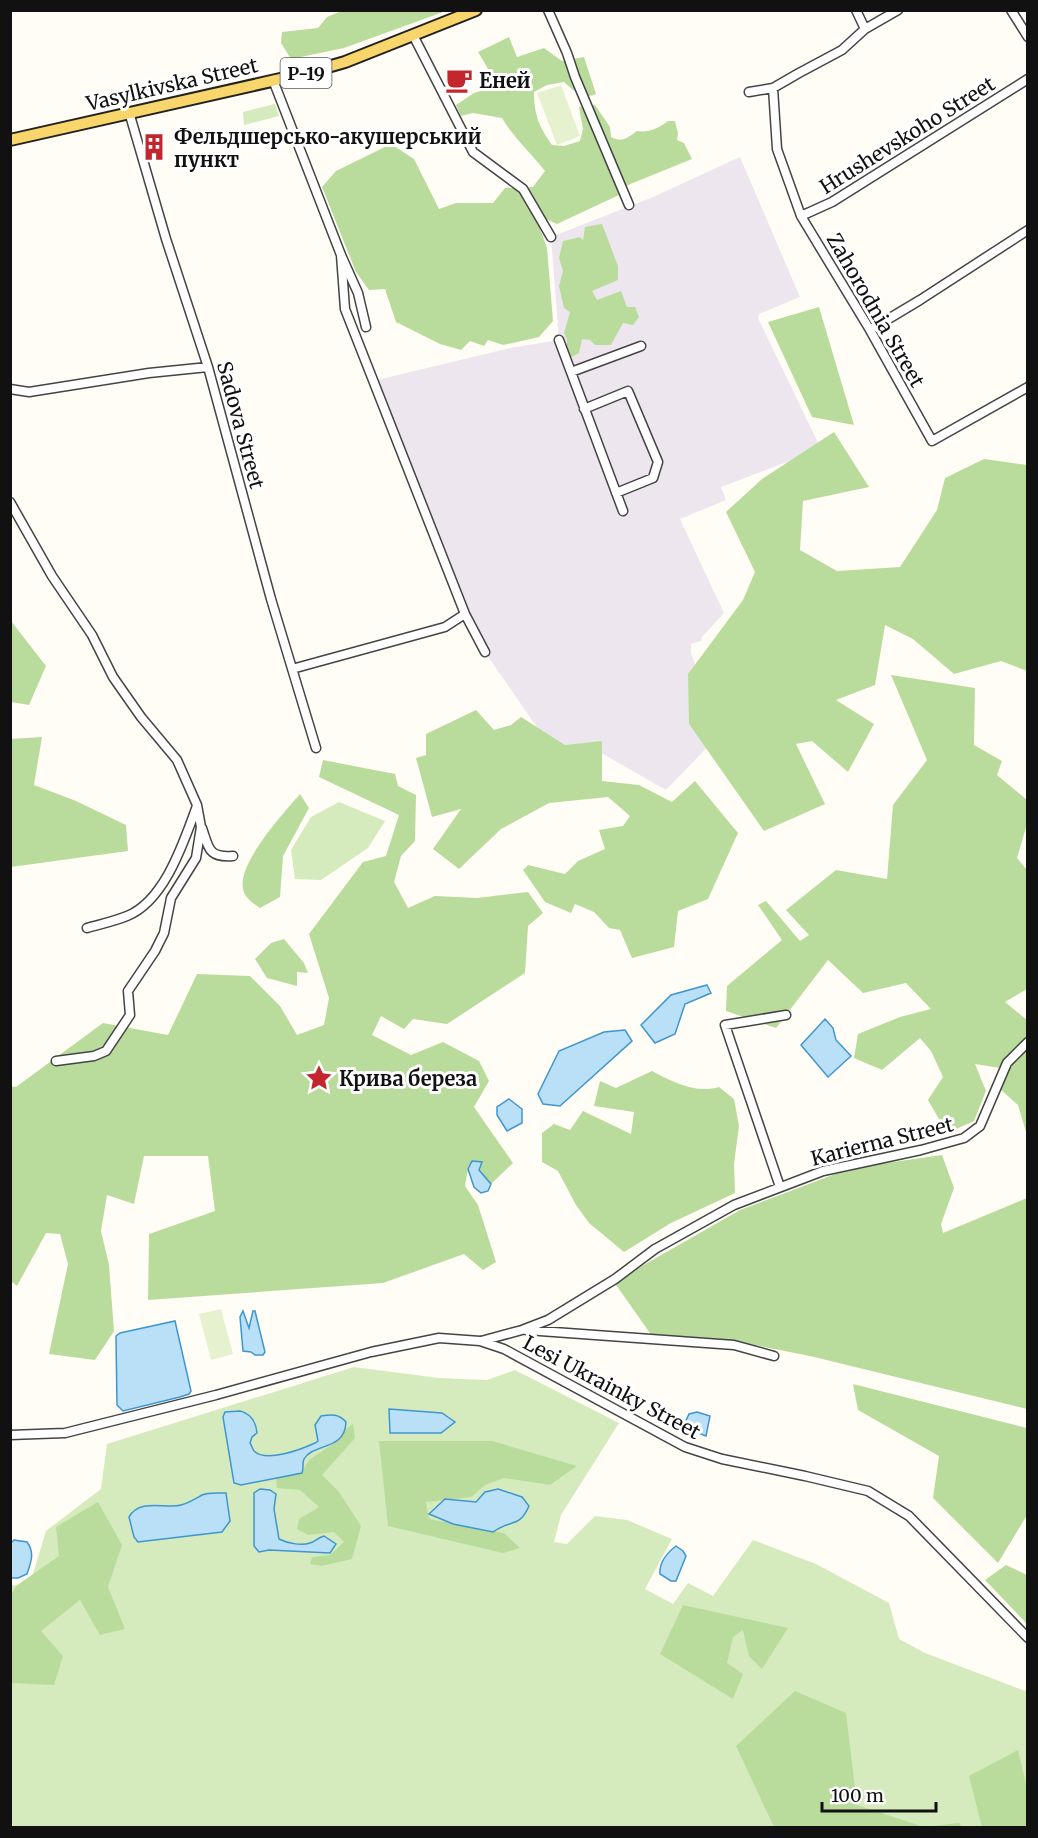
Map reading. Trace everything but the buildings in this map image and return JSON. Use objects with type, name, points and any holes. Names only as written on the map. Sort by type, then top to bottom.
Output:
[{"type":"main road","name":"Vasylkivska Street","points":[[10,140],[345,62],[476,10]]},
{"type":"street","points":[[548,10],[629,206]]},
{"type":"street","points":[[856,10],[865,29]]},
{"type":"street","points":[[749,92],[773,88],[842,50],[865,29],[898,10]]},
{"type":"street","points":[[1011,10],[1028,37]]},
{"type":"street","points":[[413,35],[473,152],[523,189],[551,237]]},
{"type":"street","name":"Hrushevskoho Street","points":[[801,216],[832,202],[1028,79]]},
{"type":"street","points":[[273,80],[358,293],[366,327]]},
{"type":"street","name":"Zahorodnia Street","points":[[773,88],[777,149],[801,216],[870,330],[932,441],[1028,387]]},
{"type":"street","name":"Sadova Street","points":[[129,112],[166,239],[208,367],[269,593],[316,748]]},
{"type":"street","points":[[870,330],[1028,230]]},
{"type":"street","points":[[341,255],[345,309],[465,614],[485,652]]},
{"type":"street","points":[[559,340],[623,511]]},
{"type":"street","points":[[571,372],[641,346]]},
{"type":"street","points":[[10,389],[29,392],[149,373],[208,367]]},
{"type":"street","points":[[584,409],[628,391],[658,462],[653,478],[616,493]]},
{"type":"street","points":[[10,502],[52,576],[92,635],[113,677],[141,717],[177,760],[197,805],[201,827],[210,852],[213,855],[233,856]]},
{"type":"street","points":[[292,669],[445,627],[465,614]]},
{"type":"street","points":[[87,928],[129,916],[147,904],[168,875],[197,805]]},
{"type":"street","points":[[56,1061],[94,1056],[106,1052],[130,1015],[128,991],[155,951],[164,933],[171,898],[196,858],[201,827]]},
{"type":"street","points":[[780,1187],[725,1025],[786,1015]]},
{"type":"street","name":"Karierna Street","points":[[607,1284],[655,1249],[734,1205],[823,1170],[921,1150],[964,1138],[980,1126],[1007,1063],[1028,1042]]},
{"type":"street","name":"Lesi Ukrainky Street","points":[[480,1341],[548,1320],[607,1284]]},
{"type":"street","points":[[510,1352],[509,1341],[518,1331],[734,1345],[774,1356]]},
{"type":"street","name":"Lesi Ukrainky Street","points":[[10,1435],[65,1433],[216,1395],[371,1352],[439,1338],[480,1341],[510,1352],[685,1447],[722,1459],[868,1491],[909,1516],[1028,1638]]},
{"type":"shaded area","points":[[740,157],[800,297],[759,314],[758,318],[821,449],[721,487],[726,500],[680,519],[724,613],[701,641],[691,644],[691,654],[723,731],[666,790],[603,754],[556,755],[485,652],[373,381],[510,348],[559,340],[551,237],[653,197]]},
{"type":"green space","points":[[344,10],[446,11],[344,48],[291,59],[281,43],[282,32],[318,28],[327,17]]},
{"type":"green space","points":[[509,37],[517,57],[544,48],[562,61],[584,57],[596,94],[582,95],[564,82],[547,85],[534,92],[538,120],[552,145],[564,146],[580,141],[583,129],[579,107],[595,105],[610,127],[611,137],[618,140],[627,138],[637,131],[649,131],[668,121],[675,121],[677,140],[684,143],[692,159],[628,185],[619,195],[557,224],[546,219],[539,226],[547,248],[553,321],[539,337],[503,345],[488,340],[484,346],[470,341],[461,350],[440,344],[396,322],[385,289],[369,290],[356,272],[322,187],[336,171],[391,144],[414,159],[439,209],[456,203],[493,203],[505,188],[533,187],[545,171],[502,118],[473,113],[461,116],[456,105],[474,93],[494,87],[487,67],[478,52]]},
{"type":"green space","points":[[561,85],[580,136],[557,145],[537,93]]},
{"type":"green space","points":[[275,104],[279,116],[244,125],[243,112]]},
{"type":"green space","points":[[602,224],[618,266],[618,280],[592,291],[597,300],[621,291],[627,307],[635,307],[639,317],[633,325],[623,323],[611,345],[595,345],[590,340],[582,339],[579,353],[572,357],[567,356],[567,340],[564,333],[570,312],[564,308],[559,286],[563,271],[559,258],[563,241],[580,237],[583,240],[585,227]]},
{"type":"green space","points":[[819,307],[854,425],[812,417],[768,322]]},
{"type":"green space","points":[[834,432],[869,487],[803,501],[800,550],[837,571],[900,567],[937,510],[945,478],[984,459],[1027,465],[1027,671],[1001,661],[954,674],[913,639],[885,625],[875,685],[836,700],[874,724],[848,772],[812,741],[796,744],[825,804],[764,831],[689,724],[688,674],[743,600],[755,572],[726,512],[762,479]]},
{"type":"green space","points":[[11,621],[46,666],[29,705],[11,702]]},
{"type":"green space","points":[[891,675],[975,688],[974,745],[1002,761],[997,775],[1027,800],[1027,824],[1017,858],[1027,870],[1027,989],[1005,1002],[1027,1020],[1028,1038],[1000,1068],[975,1064],[986,1091],[974,1121],[947,1133],[928,1100],[943,1077],[931,1051],[920,1038],[882,1070],[854,1058],[858,1034],[900,1017],[931,1009],[906,983],[863,993],[828,960],[776,1028],[726,1011],[727,986],[782,940],[758,905],[766,901],[800,941],[809,935],[786,910],[836,870],[887,879],[893,805],[927,760]]},
{"type":"green space","points":[[476,710],[494,730],[511,725],[521,717],[565,745],[602,741],[602,781],[639,785],[672,802],[695,781],[738,833],[708,899],[678,911],[674,947],[632,958],[620,930],[609,928],[594,912],[575,904],[571,913],[545,902],[523,870],[528,865],[565,874],[578,861],[605,849],[599,830],[623,826],[630,816],[608,797],[549,803],[501,829],[459,869],[433,849],[461,809],[432,817],[416,758],[426,755],[426,734]]},
{"type":"green space","points":[[42,737],[34,785],[76,801],[126,825],[128,851],[11,867],[11,739]]},
{"type":"green space","points":[[323,760],[395,774],[398,786],[416,795],[415,841],[401,856],[394,882],[408,908],[435,896],[477,898],[528,892],[543,913],[528,926],[525,973],[447,1024],[413,1019],[404,1029],[381,1016],[372,1035],[411,1055],[443,1042],[479,1061],[489,1081],[474,1107],[513,1163],[491,1184],[479,1170],[482,1162],[472,1161],[465,1186],[478,1205],[496,1262],[483,1270],[464,1254],[383,1283],[148,1300],[149,1234],[215,1211],[208,1156],[144,1156],[134,1204],[107,1195],[101,1231],[109,1265],[114,1331],[95,1360],[49,1354],[68,1264],[60,1234],[46,1233],[17,1286],[11,1281],[10,1086],[16,1087],[103,1023],[168,1035],[197,974],[250,976],[280,1006],[297,1035],[324,1025],[329,998],[309,934],[363,862],[386,856],[399,815],[319,777]]},
{"type":"green space","points":[[300,794],[309,808],[283,856],[280,897],[260,908],[246,896],[243,885],[245,872],[261,843]]},
{"type":"green space","points":[[339,802],[385,821],[368,848],[321,880],[295,879],[291,850],[311,817]]},
{"type":"green space","points":[[284,939],[304,963],[308,973],[297,972],[297,986],[267,978],[255,959],[271,943]]},
{"type":"green space","points":[[1027,1049],[1027,1135],[1018,1105],[1000,1089],[1013,1063]]},
{"type":"green space","points":[[652,1071],[676,1083],[693,1088],[719,1087],[734,1099],[739,1126],[734,1164],[735,1193],[671,1223],[624,1252],[589,1223],[576,1205],[558,1171],[542,1162],[542,1133],[554,1124],[570,1130],[583,1111],[631,1134],[634,1112],[594,1106],[600,1081],[616,1088]]},
{"type":"green space","points":[[942,1155],[954,1188],[941,1224],[943,1233],[1027,1198],[1027,1409],[810,1356],[740,1342],[652,1336],[614,1282],[740,1210],[851,1168]]},
{"type":"green space","points":[[221,1309],[233,1354],[211,1360],[199,1314]]},
{"type":"green space","points":[[354,1367],[439,1378],[487,1380],[515,1370],[619,1423],[561,1515],[554,1542],[567,1544],[595,1516],[627,1520],[672,1539],[645,1589],[673,1604],[688,1583],[713,1596],[753,1540],[816,1564],[889,1603],[899,1639],[925,1653],[1025,1691],[1027,1687],[1027,1827],[11,1828],[11,1585],[29,1587],[46,1531],[101,1489],[107,1444]]},
{"type":"green space","points":[[853,1384],[1027,1428],[1027,1515],[998,1563],[933,1498],[939,1456],[858,1410]]},
{"type":"green space","points":[[353,1424],[355,1438],[322,1475],[339,1492],[361,1526],[352,1559],[321,1566],[310,1564],[312,1557],[330,1555],[344,1542],[334,1532],[308,1535],[297,1529],[299,1519],[319,1507],[300,1490],[277,1488],[276,1478],[302,1472],[309,1460],[340,1439],[346,1429]]},
{"type":"green space","points":[[379,1441],[492,1441],[577,1466],[550,1485],[504,1478],[485,1485],[471,1497],[426,1502],[429,1519],[504,1533],[520,1548],[503,1553],[388,1526]]},
{"type":"green space","points":[[98,1502],[122,1545],[108,1587],[125,1629],[100,1635],[80,1600],[41,1631],[63,1656],[54,1685],[11,1683],[11,1595],[16,1586],[59,1556],[56,1527]]},
{"type":"green space","points":[[1006,1565],[1027,1575],[1027,1624],[985,1580]]},
{"type":"green space","points":[[683,1605],[788,1628],[762,1669],[749,1656],[743,1630],[733,1637],[727,1663],[743,1674],[733,1699],[660,1654]]},
{"type":"green space","points":[[795,1691],[846,1713],[857,1805],[924,1827],[774,1827],[736,1746]]},
{"type":"green space","points":[[1018,1750],[1027,1788],[1027,1827],[982,1827],[969,1776]]},
{"type":"green space","points":[[959,1823],[962,1827],[924,1827]]},
{"type":"water","points":[[707,985],[711,993],[685,1004],[675,1034],[655,1043],[641,1025],[671,995]]},
{"type":"water","points":[[825,1019],[833,1028],[836,1040],[851,1056],[828,1077],[801,1045]]},
{"type":"water","points":[[625,1030],[632,1041],[560,1106],[543,1104],[538,1094],[559,1051],[604,1032]]},
{"type":"water","points":[[509,1099],[522,1109],[522,1123],[507,1131],[497,1115],[497,1107]]},
{"type":"water","points":[[472,1161],[482,1162],[479,1170],[491,1184],[488,1191],[481,1193],[474,1187],[468,1169]]},
{"type":"water","points":[[243,1311],[249,1328],[253,1311],[255,1311],[265,1352],[263,1355],[243,1351],[240,1317]]},
{"type":"water","points":[[175,1321],[191,1391],[180,1397],[123,1411],[117,1405],[116,1336],[120,1333]]},
{"type":"water","points":[[389,1409],[442,1413],[455,1422],[441,1433],[390,1433]]},
{"type":"water","points":[[240,1411],[250,1416],[256,1425],[257,1433],[252,1437],[250,1443],[254,1450],[267,1456],[293,1451],[318,1441],[315,1425],[321,1416],[335,1415],[346,1422],[340,1438],[308,1454],[304,1459],[302,1473],[241,1485],[234,1483],[223,1417],[225,1412]]},
{"type":"water","points":[[697,1412],[710,1416],[706,1436],[683,1427],[689,1414]]},
{"type":"water","points":[[260,1489],[270,1490],[276,1494],[274,1509],[279,1539],[302,1544],[324,1536],[336,1544],[330,1553],[269,1550],[259,1552],[254,1546],[254,1493]]},
{"type":"water","points":[[498,1489],[522,1497],[529,1506],[518,1521],[493,1532],[453,1524],[429,1514],[445,1499],[476,1502],[485,1492]]},
{"type":"water","points":[[226,1493],[230,1521],[222,1532],[138,1542],[134,1537],[129,1517],[140,1508],[153,1505],[181,1505],[204,1494]]},
{"type":"water","points":[[14,1540],[27,1542],[32,1554],[27,1574],[18,1578],[11,1578],[11,1543]]},
{"type":"water","points":[[676,1546],[686,1556],[676,1581],[671,1581],[660,1574],[660,1570],[664,1558]]},
{"type":"place","name":"Еней","points":[[459,80]]},
{"type":"place","name":"Фельдшерсько-акушерський пункт","points":[[154,147]]},
{"type":"place","name":"Крива береза","points":[[319,1078]]}]
